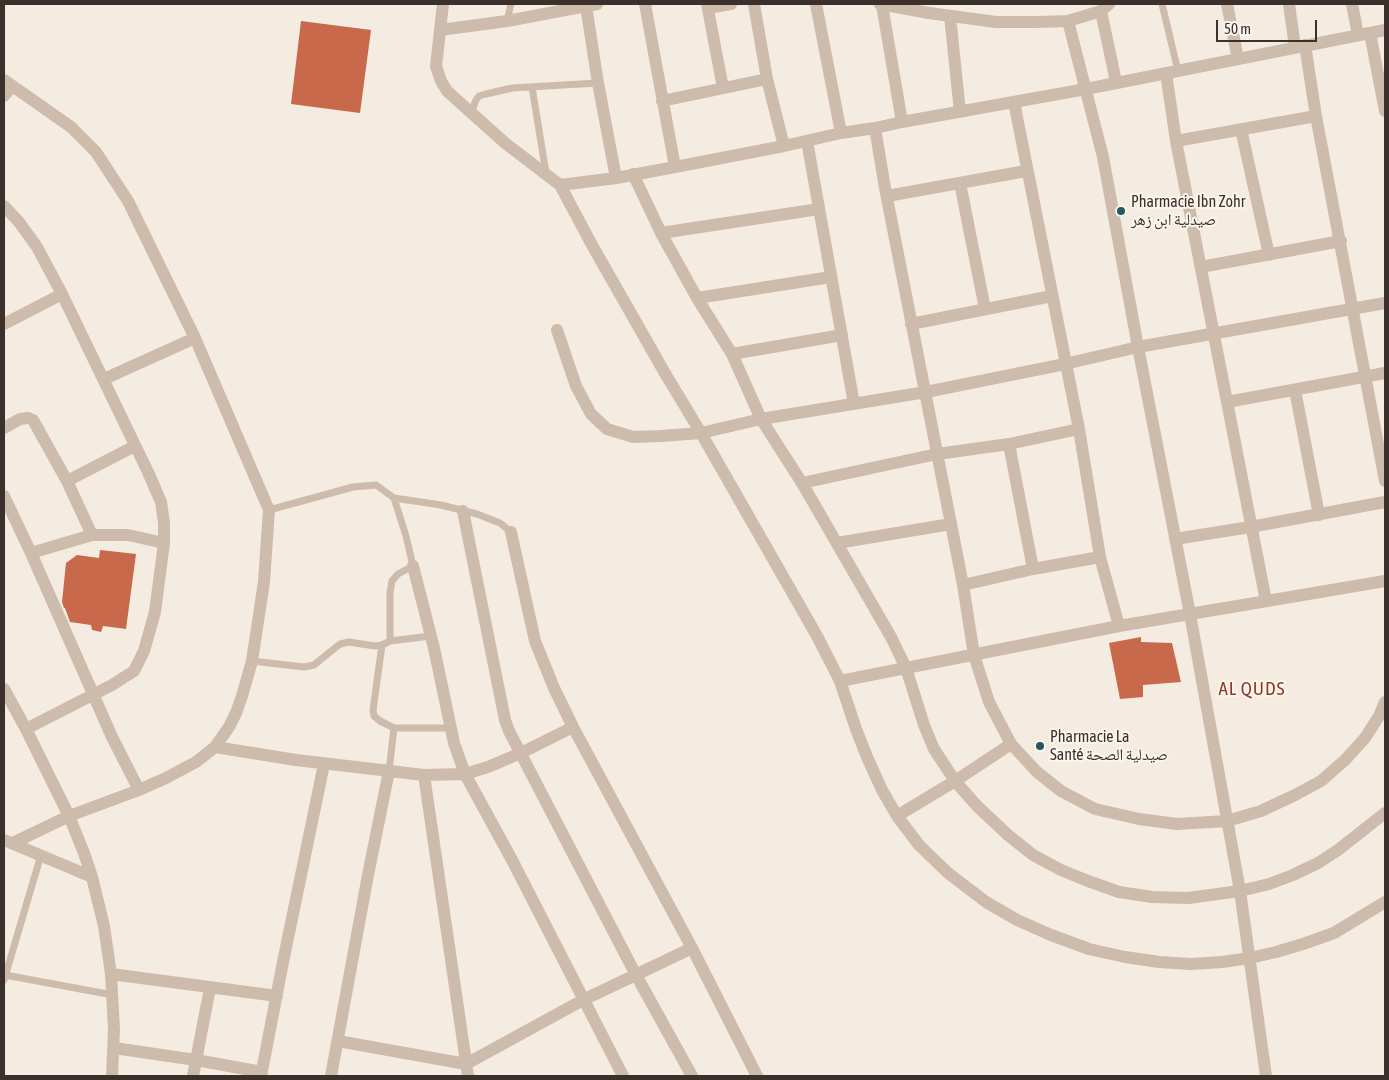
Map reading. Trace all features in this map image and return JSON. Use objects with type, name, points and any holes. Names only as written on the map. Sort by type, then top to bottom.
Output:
[{"type":"street","points":[[443,4],[436,66],[441,81],[447,91],[505,143],[560,185],[646,340],[817,636],[840,681],[867,758],[882,790],[897,816],[919,845],[948,873],[986,902],[1017,920],[1051,935],[1089,949],[1125,958],[1159,962],[1191,964],[1222,962],[1250,958],[1303,944],[1334,933],[1385,902]]},
{"type":"street","points":[[645,4],[675,167]]},
{"type":"street","points":[[723,88],[708,6],[731,4]]},
{"type":"street","points":[[754,4],[767,79],[784,146]]},
{"type":"street","points":[[816,4],[842,133]]},
{"type":"street","points":[[902,122],[881,4],[930,8],[950,16],[996,22],[1068,21],[1105,7],[1116,82]]},
{"type":"street","points":[[1227,4],[1238,58]]},
{"type":"street","points":[[1288,4],[1316,116],[1383,456],[1385,481]]},
{"type":"street","points":[[1352,4],[1364,34],[1385,106]]},
{"type":"street","points":[[440,30],[507,21],[592,5],[598,83],[616,178]]},
{"type":"street","points":[[950,16],[960,112]]},
{"type":"street","points":[[1068,21],[1103,157],[1190,614],[1240,891],[1266,1076]]},
{"type":"street","points":[[560,185],[616,178],[675,167],[842,133],[1086,89],[1385,30]]},
{"type":"street","points":[[1172,72],[1176,141],[1266,601]]},
{"type":"street","points":[[662,101],[767,79]]},
{"type":"street","points":[[6,87],[71,127],[96,152],[128,201],[195,338],[269,510],[264,582],[252,661],[236,713],[215,747],[185,768],[139,790],[8,841]]},
{"type":"street","points":[[1014,102],[1026,171],[1079,428],[1100,558],[1119,626]]},
{"type":"street","points":[[1176,141],[1316,116]]},
{"type":"street","points":[[876,128],[911,324],[963,585],[974,655],[989,702],[1011,744],[1037,772],[1061,791],[1095,809],[1139,819],[1177,824],[1227,821],[1261,810],[1296,795],[1321,781],[1345,760],[1365,738],[1379,716],[1385,702]]},
{"type":"street","points":[[1241,129],[1269,255]]},
{"type":"street","points":[[807,141],[854,404]]},
{"type":"street","points":[[887,196],[1026,171]]},
{"type":"street","points":[[633,174],[661,234],[697,298],[732,354],[761,419],[802,483],[886,629],[906,668],[924,725],[934,749],[956,781],[977,806],[1008,835],[1033,855],[1062,870],[1119,892],[1152,897],[1188,898],[1240,891],[1270,884],[1293,875],[1338,850],[1385,813]]},
{"type":"street","points":[[960,183],[985,309]]},
{"type":"street","points":[[4,206],[20,222],[37,247],[62,294],[161,502],[164,523],[164,543],[155,612],[144,651],[134,671],[112,685],[26,730]]},
{"type":"street","points":[[661,234],[819,209]]},
{"type":"street","points":[[1201,267],[1341,241]]},
{"type":"street","points":[[697,298],[831,277]]},
{"type":"street","points":[[4,324],[62,294]]},
{"type":"street","points":[[911,324],[1052,296]]},
{"type":"street","points":[[557,330],[576,386],[591,414],[606,429],[634,437],[701,433],[761,419],[926,392],[1138,348],[1385,302]]},
{"type":"street","points":[[732,354],[842,335]]},
{"type":"street","points":[[104,380],[195,338]]},
{"type":"street","points":[[1227,402],[1385,373]]},
{"type":"street","points":[[1295,390],[1319,514]]},
{"type":"street","points":[[4,428],[20,419],[28,418],[33,420],[67,481],[92,535]]},
{"type":"street","points":[[802,483],[937,454],[1009,444],[1079,428]]},
{"type":"street","points":[[1009,444],[1033,569]]},
{"type":"street","points":[[67,481],[135,446]]},
{"type":"street","points":[[4,496],[112,737],[139,790]]},
{"type":"street","points":[[1175,539],[1385,502]]},
{"type":"street","points":[[463,511],[508,731],[521,752],[636,975],[692,1076]]},
{"type":"street","points":[[837,543],[951,524]]},
{"type":"street","points":[[511,532],[536,641],[554,688],[573,727],[692,948],[757,1076]]},
{"type":"street","points":[[31,553],[92,535],[128,535],[164,543]]},
{"type":"street","points":[[963,585],[1033,569],[1100,558]]},
{"type":"street","points":[[413,566],[431,636],[450,728],[465,774],[512,860],[623,1076]]},
{"type":"street","points":[[840,681],[1119,626],[1385,581]]},
{"type":"street","points":[[4,689],[69,816],[92,877],[104,926],[111,974],[114,1048],[112,1076]]},
{"type":"street","points":[[215,747],[324,764],[424,775],[465,774],[488,767],[573,727]]},
{"type":"street","points":[[897,816],[956,781],[1011,744]]},
{"type":"street","points":[[114,1048],[196,1060],[262,1074],[324,764]]},
{"type":"street","points":[[332,1076],[388,771]]},
{"type":"street","points":[[424,775],[467,1070]]},
{"type":"street","points":[[8,841],[92,877]]},
{"type":"street","points":[[338,1041],[467,1070],[584,1000],[692,948]]},
{"type":"street","points":[[111,974],[277,996]]},
{"type":"street","points":[[193,1076],[210,988]]},
{"type":"lane","points":[[507,21],[511,4]]},
{"type":"lane","points":[[1162,4],[1172,72]]},
{"type":"lane","points":[[472,113],[479,96],[512,88],[598,83]]},
{"type":"lane","points":[[532,87],[546,175]]},
{"type":"lane","points":[[269,510],[353,487],[376,485],[394,498],[441,505],[477,514],[500,523],[511,532]]},
{"type":"lane","points":[[390,641],[390,593],[392,582],[398,574],[413,566],[394,498]]},
{"type":"lane","points":[[252,661],[304,666],[314,664],[340,644],[348,642],[375,646],[390,641],[431,636]]},
{"type":"lane","points":[[382,645],[373,710],[374,716],[394,728],[450,728]]},
{"type":"lane","points":[[388,771],[394,728]]},
{"type":"lane","points":[[41,855],[4,978],[113,995]]},
{"type":"building","points":[[301,21],[371,30],[360,113],[291,104]]},
{"type":"building","points":[[100,550],[136,554],[126,629],[103,626],[101,632],[92,630],[91,625],[70,622],[62,602],[66,563],[77,555],[99,558]]},
{"type":"building","points":[[1141,637],[1141,642],[1172,643],[1181,682],[1143,685],[1143,697],[1120,699],[1109,643]]},
{"type":"place","name":"Pharmacie Ibn Zohr صيدلية ابن زهر","points":[[1121,211]]},
{"type":"place","name":"Pharmacie La Santé صيدلية الصحة","points":[[1040,746]]},
{"type":"district","name":"AL QUDS","points":[[1252,689]]}]
